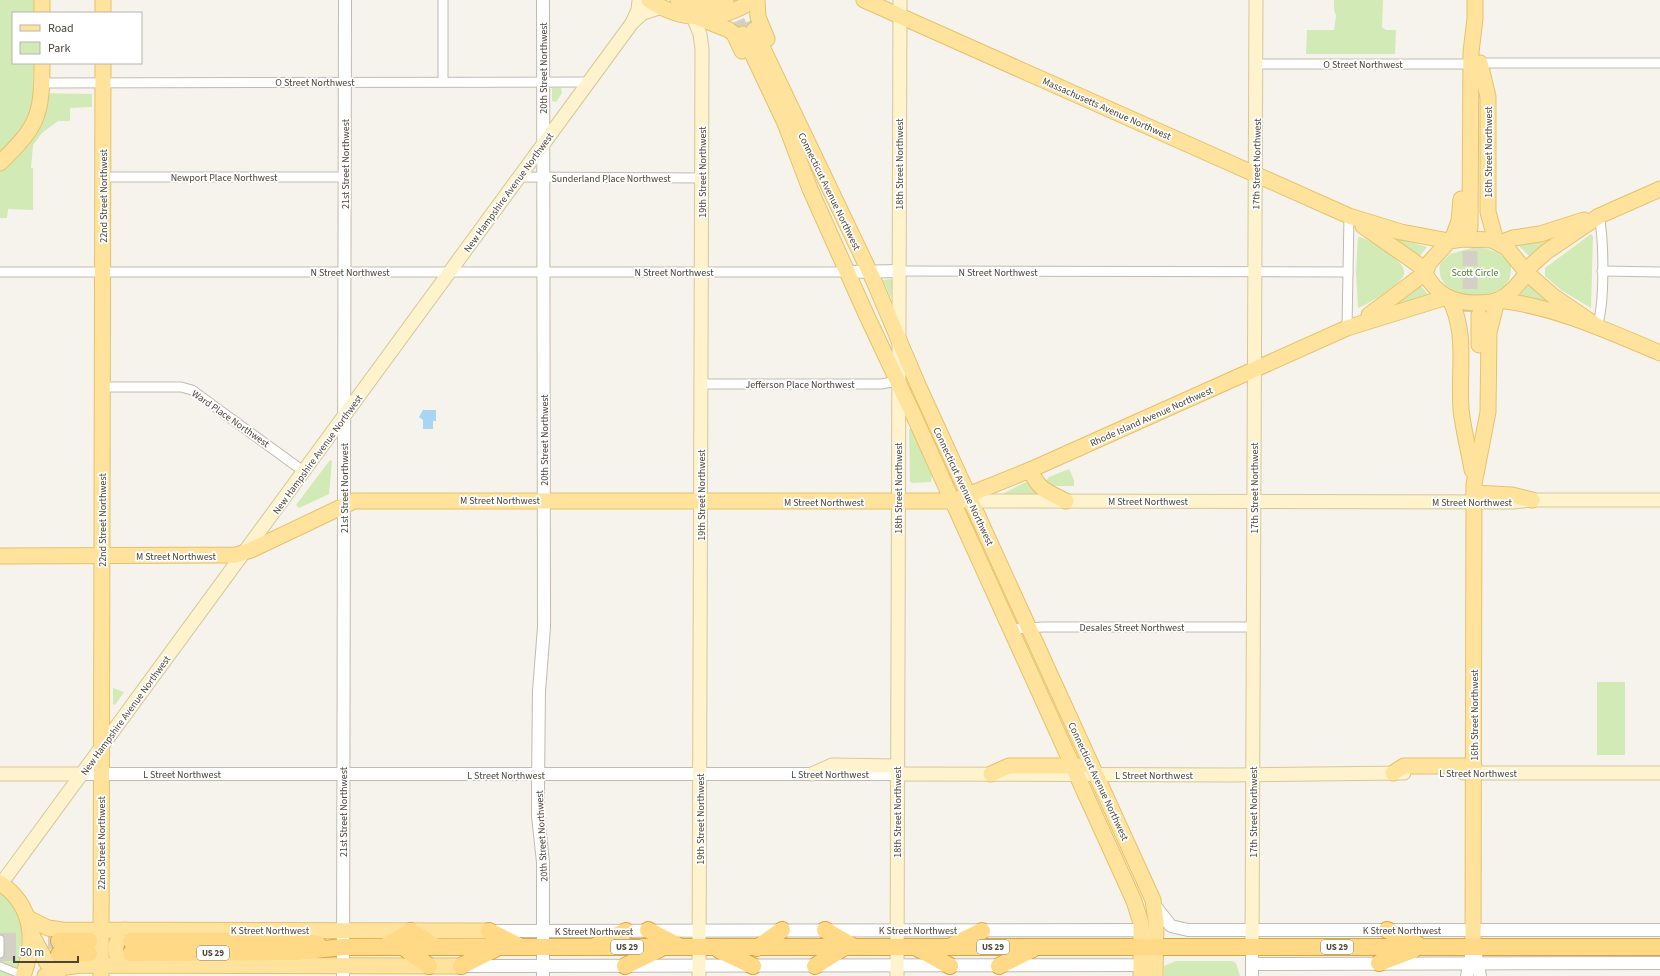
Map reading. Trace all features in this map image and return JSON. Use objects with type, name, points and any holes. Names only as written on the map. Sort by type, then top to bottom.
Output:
[{"type":"highway","points":[[648,930],[682,947]]},
{"type":"highway","points":[[758,948],[782,930]]},
{"type":"highway","points":[[815,966],[850,947],[825,930]]},
{"type":"highway","points":[[1387,930],[1422,946]]},
{"type":"highway","points":[[384,947],[411,931],[436,947]]},
{"type":"highway","points":[[489,931],[520,947]]},
{"type":"highway","points":[[592,948],[626,931]]},
{"type":"highway","points":[[949,947],[982,931]]},
{"type":"highway","points":[[1379,963],[1422,946]]},
{"type":"highway","points":[[59,947],[89,947]]},
{"type":"highway","name":"K Street Northwest","points":[[129,947],[296,952],[343,947],[1660,947]]},
{"type":"highway","points":[[403,947],[429,966]]},
{"type":"highway","points":[[461,966],[498,947]]},
{"type":"highway","points":[[625,966],[663,947]]},
{"type":"highway","points":[[915,947],[950,966]]},
{"type":"highway","points":[[998,966],[1037,947]]},
{"type":"highway","points":[[707,948],[753,966]]},
{"type":"main road","points":[[42,0],[42,12]]},
{"type":"main road","points":[[103,0],[103,12]]},
{"type":"main road","name":"New Hampshire Avenue Northwest","points":[[632,23],[639,0]]},
{"type":"main road","points":[[678,0],[706,4],[726,0]]},
{"type":"main road","points":[[696,18],[732,11],[752,0]]},
{"type":"main road","points":[[757,0],[756,10],[759,22],[822,158],[833,194]]},
{"type":"main road","name":"Massachusetts Avenue Northwest","points":[[864,0],[1349,216],[1401,232],[1450,241]]},
{"type":"main road","name":"18th Street Northwest","points":[[897,971],[900,0]]},
{"type":"main road","name":"17th Street Northwest","points":[[1252,947],[1256,0]]},
{"type":"main road","name":"16th Street Northwest","points":[[1475,0],[1475,228]]},
{"type":"main road","points":[[656,4],[725,28],[734,34],[792,160],[810,189]]},
{"type":"main road","name":"New Hampshire Avenue Northwest","points":[[4,886],[81,774],[303,471],[344,418],[519,177],[544,145],[588,82],[632,23],[656,4]]},
{"type":"main road","name":"19th Street Northwest","points":[[696,18],[702,42],[700,931],[707,948],[699,971]]},
{"type":"main road","name":"Connecticut Avenue Northwest","points":[[748,32],[833,194],[869,271],[1155,906],[1148,947],[1141,930],[1139,916],[1134,901],[810,189],[748,32]]},
{"type":"main road","name":"16th Street Northwest","points":[[1450,241],[1461,212],[1462,97],[1475,63]]},
{"type":"main road","name":"16th Street Northwest","points":[[1475,63],[1488,97],[1488,212],[1498,242]]},
{"type":"main road","points":[[0,163],[21,142],[31,128],[39,112],[42,96],[42,64]]},
{"type":"main road","name":"22nd Street Northwest","points":[[101,971],[103,64]]},
{"type":"main road","points":[[1498,242],[1540,234],[1599,216],[1660,189]]},
{"type":"main road","name":"Massachusetts Avenue Northwest","points":[[1349,216],[1426,272]]},
{"type":"main road","points":[[1597,326],[1553,296],[1526,271],[1510,250],[1498,242],[1488,239],[1450,241],[1437,252],[1426,272],[1430,282],[1448,298],[1466,303],[1488,303],[1498,300],[1513,290],[1526,271],[1546,252],[1599,216]]},
{"type":"main road","name":"Rhode Island Avenue Northwest","points":[[953,501],[970,498],[1347,328],[1377,310],[1426,272]]},
{"type":"main road","name":"16th Street Northwest","points":[[1448,298],[1455,309],[1459,326],[1461,410],[1474,454]]},
{"type":"main road","name":"Rhode Island Avenue Northwest","points":[[1347,328],[1448,298]]},
{"type":"main road","points":[[1498,300],[1541,309],[1597,326],[1660,353]]},
{"type":"main road","name":"16th Street Northwest","points":[[1474,454],[1488,412],[1488,337],[1498,300]]},
{"type":"main road","name":"16th Street Northwest","points":[[1473,946],[1475,315]]},
{"type":"main road","points":[[1030,470],[1037,484],[1042,489],[1066,501]]},
{"type":"main road","points":[[1474,493],[1512,495],[1532,500],[1660,500]]},
{"type":"main road","name":"M Street Northwest","points":[[970,498],[1066,501],[1254,497],[1337,502],[1474,493]]},
{"type":"main road","name":"M Street Northwest","points":[[0,556],[231,556],[245,552],[354,500],[953,501]]},
{"type":"main road","points":[[812,774],[832,765],[897,770],[991,774],[1009,766],[1094,770]]},
{"type":"main road","points":[[1393,773],[1404,766],[1474,769]]},
{"type":"main road","points":[[1598,773],[1630,766],[1660,766]]},
{"type":"main road","name":"L Street Northwest","points":[[1474,769],[1598,773],[1660,773]]},
{"type":"main road","name":"L Street Northwest","points":[[1094,770],[1184,775],[1253,770],[1393,773]]},
{"type":"main road","name":"L Street Northwest","points":[[0,774],[81,774]]},
{"type":"main road","points":[[4,886],[28,918],[31,934],[30,957],[22,975]]},
{"type":"main road","name":"K Street Northwest","points":[[28,918],[48,928],[56,930],[101,930],[129,947],[343,971],[429,966],[461,966]]},
{"type":"main road","name":"K Street Northwest","points":[[52,974],[73,966],[101,971],[129,947],[343,931],[489,931]]},
{"type":"main road","points":[[31,934],[52,974]]},
{"type":"main road","points":[[1141,971],[1148,947]]},
{"type":"main road","points":[[1148,947],[1155,976]]},
{"type":"street","name":"21st Street Northwest","points":[[343,971],[345,0]]},
{"type":"street","points":[[443,0],[443,82]]},
{"type":"street","name":"20th Street Northwest","points":[[543,0],[544,627],[539,691],[538,816],[543,862],[543,971]]},
{"type":"street","name":"O Street Northwest","points":[[1256,64],[1660,63]]},
{"type":"street","name":"O Street Northwest","points":[[42,83],[588,82]]},
{"type":"street","name":"Newport Place Northwest","points":[[103,177],[345,177]]},
{"type":"street","name":"Sunderland Place Northwest","points":[[519,177],[702,178]]},
{"type":"street","points":[[1347,328],[1349,216]]},
{"type":"street","points":[[1597,326],[1601,313],[1602,271],[1601,229],[1599,216]]},
{"type":"street","points":[[1602,271],[1660,272]]},
{"type":"street","name":"N Street Northwest","points":[[0,272],[1348,272]]},
{"type":"street","name":"Jefferson Place Northwest","points":[[701,384],[881,384],[898,381]]},
{"type":"street","name":"Ward Place Northwest","points":[[102,388],[181,388],[192,390],[303,471]]},
{"type":"street","name":"Desales Street Northwest","points":[[1010,629],[1253,627]]},
{"type":"street","name":"L Street Northwest","points":[[81,774],[812,774]]},
{"type":"street","name":"K Street Northwest","points":[[1155,906],[1171,926],[1181,930],[1660,930]]},
{"type":"street","name":"K Street Northwest","points":[[489,931],[1141,930]]},
{"type":"street","points":[[0,939],[0,954]]},
{"type":"street","name":"16th Street Northwest","points":[[1467,976],[1473,963],[1473,946]]},
{"type":"street","name":"17th Street Northwest","points":[[1252,947],[1252,976]]},
{"type":"street","name":"16th Street Northwest","points":[[1473,963],[1480,976]]},
{"type":"street","points":[[1252,964],[1660,963]]},
{"type":"street","points":[[0,966],[22,975]]},
{"type":"street","name":"K Street Northwest","points":[[461,966],[543,971],[625,966],[699,971],[753,966],[815,966],[897,971],[950,966],[998,966],[1141,971]]},
{"type":"green space","points":[[0,0],[34,0],[34,12],[12,12],[12,64],[34,64],[33,93],[92,94],[92,107],[70,108],[70,121],[58,121],[42,133],[33,145],[31,168],[33,168],[33,210],[8,209],[7,218],[0,218]]},
{"type":"green space","points":[[1334,0],[1383,0],[1382,27],[1386,30],[1396,30],[1395,54],[1306,54],[1307,30],[1334,30],[1336,16],[1334,10]]},
{"type":"green space","points":[[552,88],[561,88],[562,93],[556,102],[552,101]]},
{"type":"green space","points":[[1591,234],[1593,236],[1591,308],[1561,290],[1545,276],[1545,268]]},
{"type":"green space","points":[[1556,235],[1531,258],[1518,245]]},
{"type":"green space","points":[[1390,236],[1427,247],[1419,257]]},
{"type":"green space","points":[[1358,237],[1370,241],[1394,257],[1400,263],[1404,274],[1402,278],[1391,288],[1358,308],[1356,272]]},
{"type":"green space","name":"Scott Circle","points":[[1472,248],[1494,251],[1503,256],[1511,265],[1510,277],[1507,283],[1499,290],[1488,294],[1464,294],[1454,291],[1445,285],[1440,276],[1440,264],[1450,254]]},
{"type":"green space","points":[[890,279],[893,281],[891,298],[883,281]]},
{"type":"green space","points":[[1420,285],[1431,298],[1395,306]]},
{"type":"green space","points":[[1528,285],[1557,308],[1519,296]]},
{"type":"green space","points":[[909,429],[911,429],[932,476],[931,482],[910,482]]},
{"type":"green space","points":[[330,460],[332,461],[329,494],[299,508],[296,505]]},
{"type":"green space","points":[[1069,469],[1074,480],[1074,486],[1052,486],[1046,481],[1049,477]]},
{"type":"green space","points":[[1028,481],[1037,492],[1034,495],[1002,494]]},
{"type":"green space","points":[[1597,682],[1625,682],[1625,755],[1597,755]]},
{"type":"green space","points":[[113,688],[124,692],[115,705],[113,704]]},
{"type":"green space","points":[[0,893],[17,911],[21,921],[23,941],[19,976],[0,976]]},
{"type":"green space","points":[[1176,961],[1232,961],[1236,963],[1240,976],[1164,976],[1164,966]]},
{"type":"water","points":[[423,410],[436,410],[436,421],[433,421],[433,429],[423,429],[423,420],[419,417]]},
{"type":"tunnel","points":[[728,0],[743,34]]},
{"type":"tunnel","points":[[740,0],[754,30]]},
{"type":"tunnel","points":[[1470,228],[1470,315]]},
{"type":"tunnel","points":[[0,941],[59,941]]},
{"type":"tunnel","points":[[0,953],[42,953]]}]
